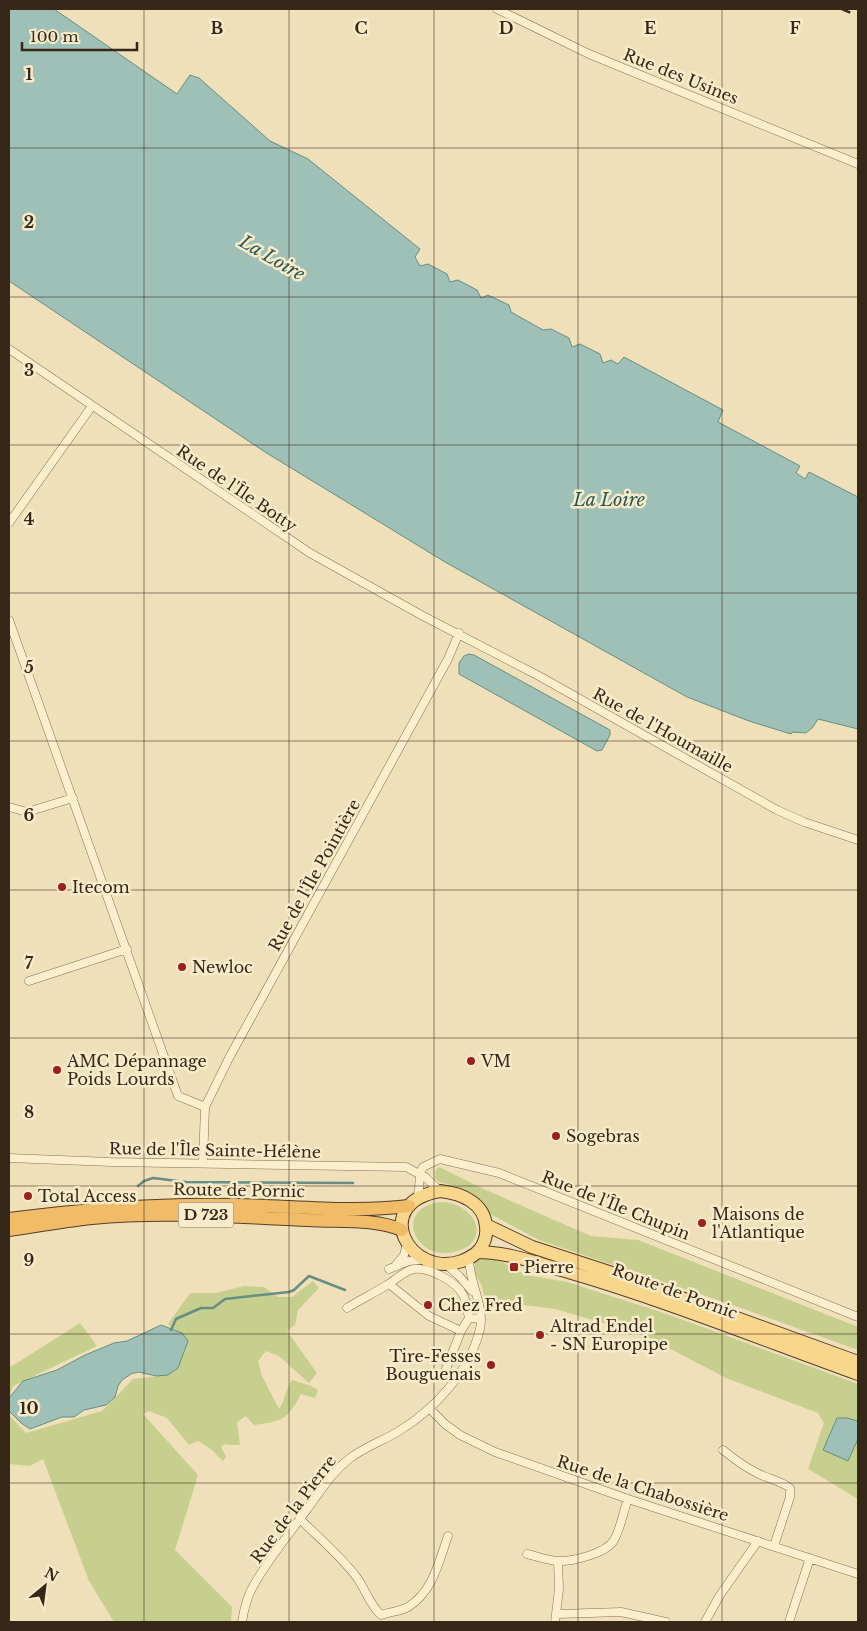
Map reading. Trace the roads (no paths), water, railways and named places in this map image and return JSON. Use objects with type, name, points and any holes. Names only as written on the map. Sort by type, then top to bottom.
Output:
[{"type":"highway","name":"Route de Pornic","points":[[9,1219],[139,1205],[239,1205],[335,1209],[413,1202]]},
{"type":"highway","name":"Route de Pornic","points":[[9,1230],[93,1218],[180,1215],[358,1222],[383,1224],[402,1230]]},
{"type":"main road","points":[[440,1191],[456,1194],[470,1200],[482,1212],[486,1225],[486,1237],[473,1255],[458,1262],[446,1264],[431,1262],[415,1252],[407,1244],[402,1230],[402,1220],[413,1202],[424,1195],[440,1191]]},
{"type":"main road","name":"Route de Pornic","points":[[486,1225],[532,1247],[618,1275],[858,1362]]},
{"type":"main road","name":"Route de Pornic","points":[[473,1255],[491,1252],[517,1257],[599,1280],[858,1374]]},
{"type":"street","name":"Rue des Usines","points":[[497,9],[589,54],[858,164]]},
{"type":"street","name":"Rue de l'Île Botty","points":[[9,349],[310,554],[423,616],[459,633]]},
{"type":"street","points":[[9,523],[92,406]]},
{"type":"street","points":[[9,620],[178,1096],[205,1107]]},
{"type":"street","name":"Rue de l'Houmaille","points":[[459,633],[788,816],[858,840]]},
{"type":"street","name":"Rue de l'Île Pointière","points":[[203,1162],[205,1107],[229,1058],[448,660],[459,633]]},
{"type":"street","points":[[9,807],[27,812],[73,798]]},
{"type":"street","points":[[29,981],[127,949]]},
{"type":"street","name":"Rue de l'Île Sainte-Hélène","points":[[9,1158],[111,1162],[203,1162],[406,1167],[420,1173]]},
{"type":"street","name":"Rue de l'Île Chupin","points":[[420,1173],[423,1167],[440,1159],[499,1173],[858,1317]]},
{"type":"street","points":[[420,1173],[440,1191]]},
{"type":"street","points":[[413,1202],[419,1190],[420,1173]]},
{"type":"street","points":[[407,1244],[404,1255],[392,1267],[426,1259]]},
{"type":"street","name":"Rue de la Pierre","points":[[242,1622],[245,1607],[254,1583],[334,1473],[350,1458],[399,1431],[430,1409],[464,1366],[475,1342],[481,1319],[469,1272],[473,1255]]},
{"type":"street","name":"Rue de la Pierre","points":[[446,1264],[465,1282],[476,1297]]},
{"type":"street","points":[[347,1308],[390,1284],[400,1275],[414,1269],[425,1270],[448,1280],[458,1287],[463,1294],[469,1318],[461,1331],[444,1374]]},
{"type":"street","points":[[390,1284],[428,1316],[461,1331]]},
{"type":"street","points":[[469,1318],[481,1319]]},
{"type":"street","name":"Rue de la Chabossière","points":[[430,1409],[460,1434],[496,1452],[628,1499],[858,1574]]},
{"type":"street","points":[[723,1450],[747,1468],[784,1483],[790,1488],[790,1498],[774,1546]]},
{"type":"street","points":[[526,1554],[558,1561],[590,1555],[609,1546],[615,1540],[628,1499]]},
{"type":"street","points":[[300,1519],[350,1569],[381,1615],[408,1607],[420,1597],[433,1578],[448,1536]]},
{"type":"street","points":[[706,1622],[720,1594],[758,1541]]},
{"type":"street","points":[[789,1622],[810,1558]]},
{"type":"street","points":[[555,1622],[558,1614],[558,1561]]},
{"type":"street","points":[[558,1614],[621,1612],[661,1621]]},
{"type":"water","name":"La Loire","points":[[9,9],[54,9],[177,94],[190,75],[199,78],[270,141],[308,159],[420,249],[415,257],[420,266],[428,264],[447,274],[450,282],[458,280],[477,290],[481,298],[488,295],[509,305],[511,312],[543,330],[551,329],[569,338],[572,347],[580,344],[600,354],[603,363],[611,360],[618,364],[624,357],[723,410],[718,422],[800,466],[796,473],[805,479],[809,472],[858,497],[858,729],[818,719],[806,733],[793,732],[791,734],[749,721],[687,697],[445,562],[265,452],[9,281]]},
{"type":"water","points":[[469,654],[610,730],[610,735],[602,750],[597,751],[459,674],[459,663],[464,656]]},
{"type":"water","points":[[161,1325],[182,1333],[188,1341],[178,1368],[168,1375],[157,1376],[138,1372],[131,1374],[122,1380],[115,1397],[106,1405],[84,1410],[74,1417],[62,1417],[30,1429],[9,1411],[9,1398],[23,1381],[57,1370],[85,1355],[114,1343],[127,1341]]},
{"type":"water","points":[[837,1418],[858,1421],[858,1439],[848,1461],[823,1450]]},
{"type":"waterway","points":[[138,1186],[144,1181],[153,1178],[186,1182],[353,1183]]},
{"type":"waterway","points":[[171,1330],[176,1319],[201,1308],[213,1308],[225,1299],[289,1292],[294,1290],[309,1276],[345,1290]]},
{"type":"railway","points":[[842,9],[858,16]]},
{"type":"place","name":"Itecom","points":[[62,887]]},
{"type":"place","name":"Newloc","points":[[182,967]]},
{"type":"place","name":"VM","points":[[471,1061]]},
{"type":"place","name":"AMC Dépannage Poids Lourds","points":[[57,1070]]},
{"type":"place","name":"Sogebras","points":[[556,1136]]},
{"type":"place","name":"Total Access","points":[[28,1196]]},
{"type":"place","name":"Maisons de l'Atlantique","points":[[702,1223]]},
{"type":"place","name":"Pierre","points":[[514,1267]]},
{"type":"place","name":"Chez Fred","points":[[428,1305]]},
{"type":"place","name":"Altrad Endel - SN Europipe","points":[[540,1335]]},
{"type":"place","name":"Tire-Fesses Bouguenais","points":[[491,1365]]}]
